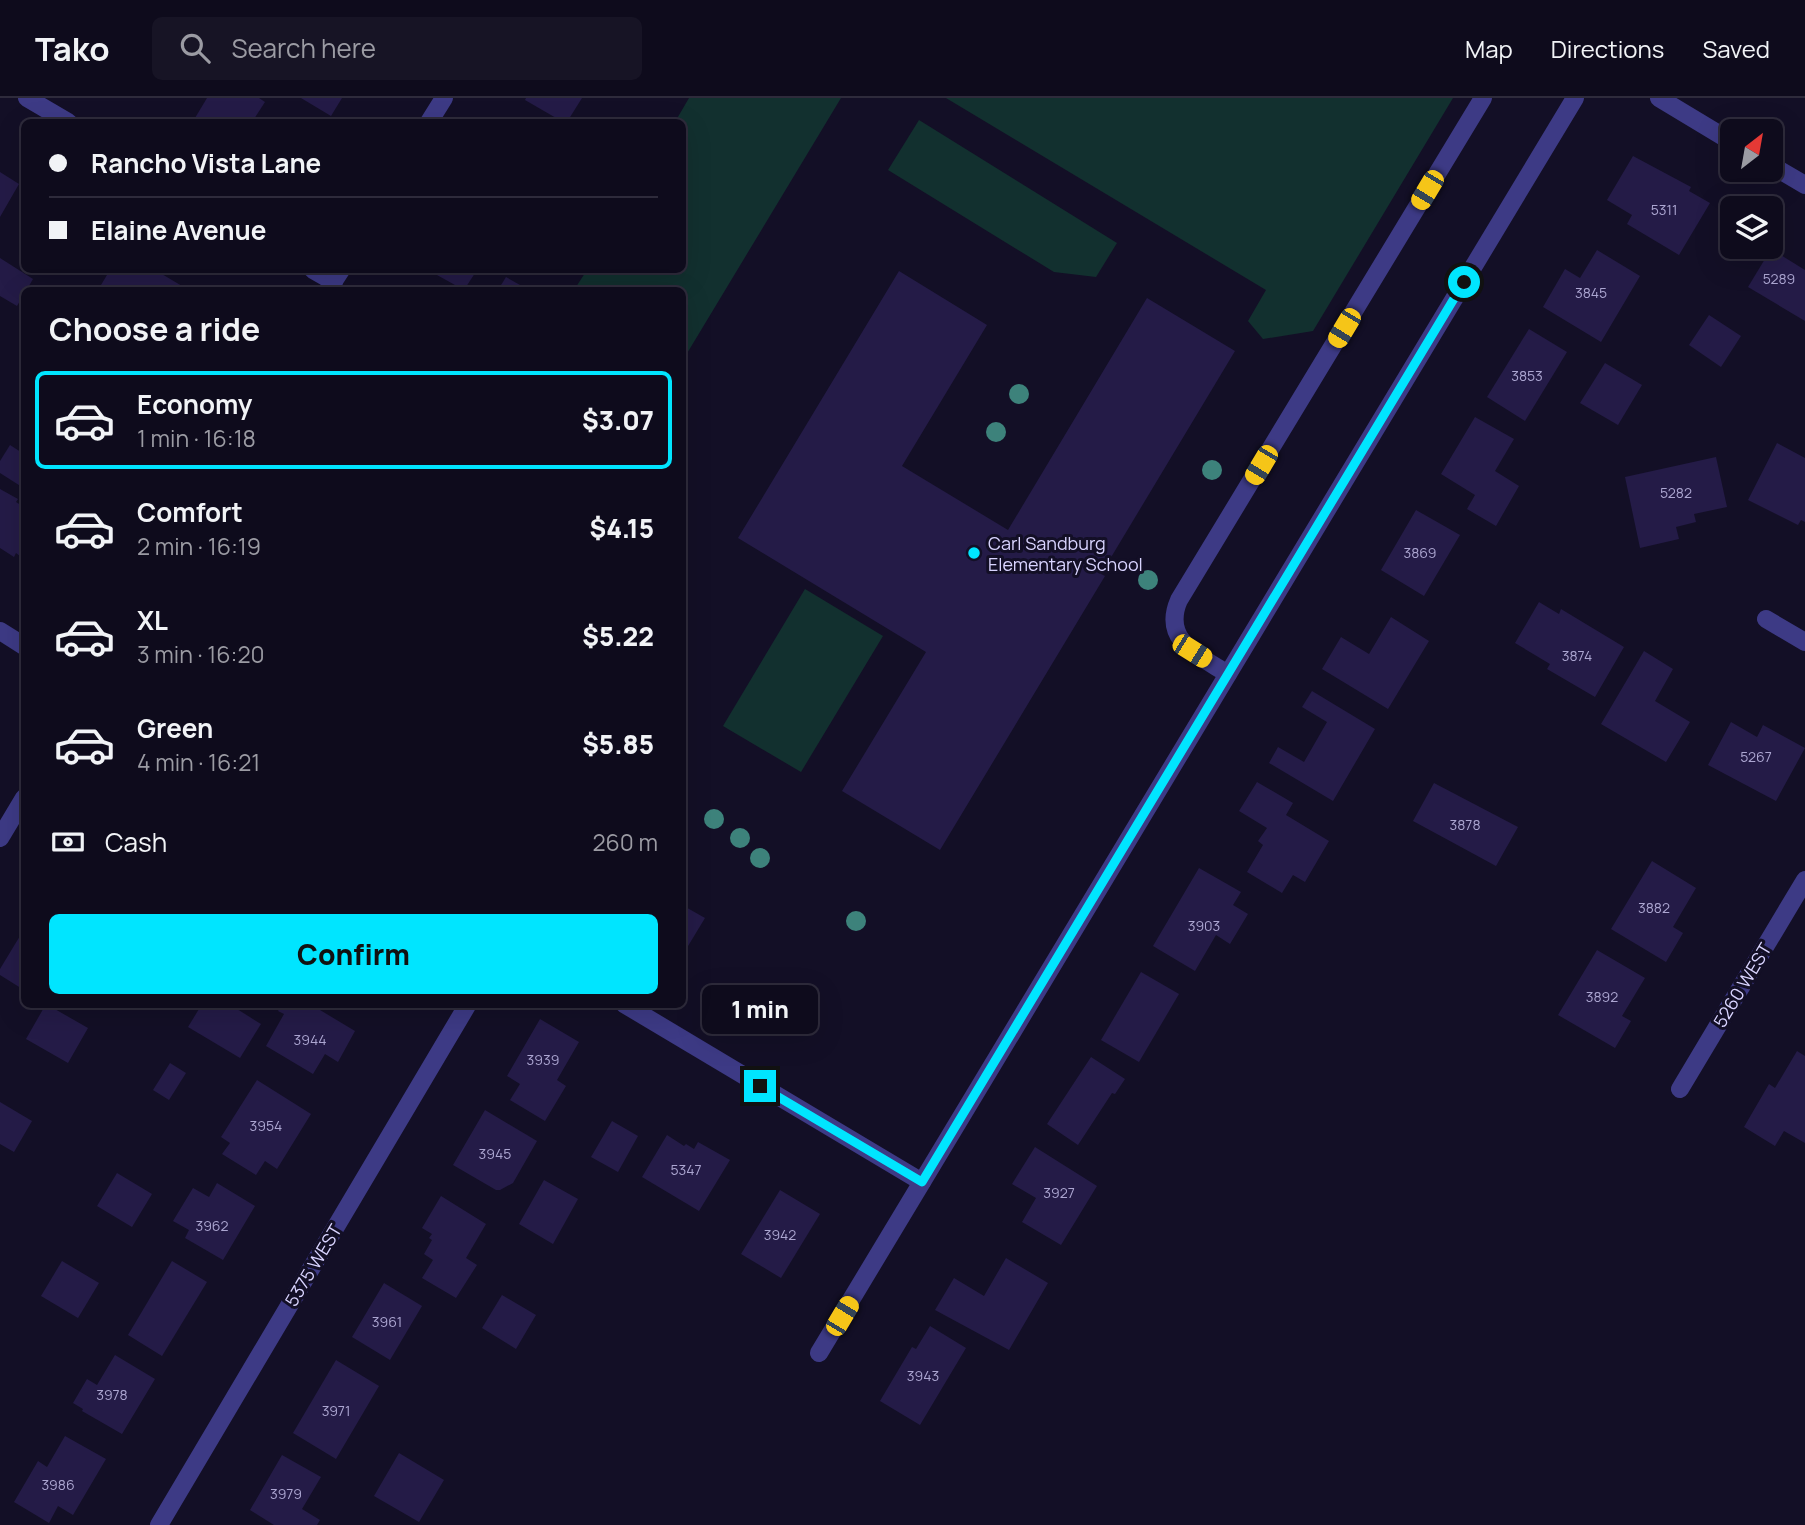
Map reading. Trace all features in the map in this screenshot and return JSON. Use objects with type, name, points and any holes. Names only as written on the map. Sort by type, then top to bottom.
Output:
[{"type":"street","points":[[27,98],[63,119]]},
{"type":"street","points":[[431,119],[443,98]]},
{"type":"street","points":[[1228,674],[1192,651],[1178,637],[1174,617],[1179,600],[1482,98]]},
{"type":"street","points":[[819,1353],[1575,98]]},
{"type":"street","points":[[1659,98],[1720,135]]},
{"type":"street","points":[[1783,172],[1805,186]]},
{"type":"street","points":[[1766,619],[1805,642]]},
{"type":"street","points":[[0,631],[21,644]]},
{"type":"street","points":[[0,838],[21,803]]},
{"type":"street","name":"5260 WEST","points":[[1680,1089],[1805,880]]},
{"type":"street","name":"5375 WEST","points":[[159,1525],[466,1008]]},
{"type":"street","points":[[631,1008],[922,1182]]},
{"type":"green space","points":[[689,98],[841,98],[686,355],[686,287],[576,287],[585,273],[686,273],[686,119],[677,119]]},
{"type":"green space","points":[[946,98],[1453,98],[1313,331],[1263,339],[1248,321],[1266,290]]},
{"type":"green space","points":[[919,120],[1117,243],[1096,277],[1054,272],[888,170]]},
{"type":"green space","points":[[805,589],[883,636],[801,772],[723,726]]},
{"type":"building","points":[[207,98],[259,98],[265,102],[254,119],[195,118]]},
{"type":"building","points":[[301,98],[342,98],[331,116]]},
{"type":"building","points":[[582,98],[569,119],[558,119],[525,100]]},
{"type":"building","points":[[1633,156],[1691,187],[1689,191],[1710,203],[1679,255],[1627,224],[1632,215],[1607,200]]},
{"type":"building","points":[[0,172],[19,184],[0,217]]},
{"type":"building","points":[[1597,250],[1640,276],[1601,342],[1543,307],[1565,269],[1580,278]]},
{"type":"building","points":[[1783,256],[1805,270],[1805,321],[1748,287],[1765,259],[1783,259]]},
{"type":"building","points":[[0,258],[33,279],[28,287],[21,287],[21,299],[17,306],[0,296]]},
{"type":"building","points":[[899,271],[987,325],[902,466],[1008,530],[1147,298],[1235,351],[1101,574],[1105,576],[940,850],[842,791],[926,652],[738,538]]},
{"type":"building","points":[[108,273],[160,273],[182,286],[104,287],[101,285]]},
{"type":"building","points":[[433,273],[475,273],[466,287],[459,287]]},
{"type":"building","points":[[506,277],[524,287],[500,287]]},
{"type":"building","points":[[1709,315],[1741,336],[1721,367],[1689,345]]},
{"type":"building","points":[[1529,329],[1567,352],[1525,421],[1487,397]]},
{"type":"building","points":[[1605,363],[1642,385],[1618,425],[1580,403]]},
{"type":"building","points":[[1475,417],[1514,439],[1495,471],[1519,486],[1496,526],[1467,509],[1475,495],[1441,474]]},
{"type":"building","points":[[1777,443],[1805,458],[1805,522],[1801,520],[1798,525],[1748,500]]},
{"type":"building","points":[[10,445],[21,452],[21,486],[0,473],[0,461]]},
{"type":"building","points":[[1716,457],[1727,507],[1694,514],[1696,522],[1676,527],[1679,539],[1640,548],[1625,477]]},
{"type":"building","points":[[0,489],[18,499],[16,502],[21,505],[21,557],[16,553],[14,557],[0,548]]},
{"type":"building","points":[[1416,510],[1460,535],[1424,596],[1381,570]]},
{"type":"building","points":[[1539,602],[1559,614],[1561,609],[1624,647],[1595,697],[1547,669],[1550,664],[1515,643]]},
{"type":"building","points":[[1391,617],[1429,641],[1388,709],[1322,669],[1341,637],[1369,654]]},
{"type":"building","points":[[1644,651],[1673,669],[1655,701],[1690,722],[1666,762],[1601,724]]},
{"type":"building","points":[[1312,691],[1375,729],[1333,801],[1269,763],[1278,747],[1304,762],[1327,722],[1302,707]]},
{"type":"building","points":[[1731,722],[1757,737],[1763,725],[1805,748],[1776,801],[1708,765]]},
{"type":"building","points":[[1257,782],[1293,803],[1286,815],[1329,841],[1305,882],[1293,875],[1282,893],[1247,872],[1263,845],[1258,841],[1267,828],[1239,811]]},
{"type":"building","points":[[1434,783],[1518,827],[1496,866],[1413,821]]},
{"type":"building","points":[[1652,861],[1696,888],[1673,927],[1683,933],[1666,962],[1611,929]]},
{"type":"building","points":[[1199,868],[1241,892],[1233,905],[1248,914],[1230,944],[1216,935],[1195,971],[1153,946]]},
{"type":"building","points":[[686,907],[705,918],[686,949]]},
{"type":"building","points":[[21,934],[21,988],[0,975],[0,969]]},
{"type":"building","points":[[1597,950],[1645,978],[1622,1016],[1631,1021],[1615,1048],[1558,1015]]},
{"type":"building","points":[[1141,972],[1179,994],[1139,1062],[1101,1040]]},
{"type":"building","points":[[44,1008],[53,1008],[88,1028],[68,1063],[26,1039]]},
{"type":"building","points":[[200,1008],[235,1008],[261,1024],[240,1058],[188,1027]]},
{"type":"building","points":[[280,1008],[317,1008],[355,1031],[338,1062],[325,1054],[313,1074],[266,1046],[284,1014],[278,1011]]},
{"type":"building","points":[[540,1019],[579,1042],[557,1080],[566,1086],[545,1121],[510,1100],[520,1084],[507,1076]]},
{"type":"building","points":[[1797,1051],[1805,1056],[1805,1143],[1784,1131],[1775,1146],[1744,1127],[1769,1084],[1775,1088]]},
{"type":"building","points":[[1091,1057],[1125,1079],[1115,1094],[1112,1093],[1078,1145],[1047,1124]]},
{"type":"building","points":[[170,1063],[186,1073],[169,1100],[153,1090]]},
{"type":"building","points":[[257,1080],[311,1114],[277,1169],[265,1161],[256,1175],[222,1154],[230,1143],[221,1137]]},
{"type":"building","points":[[0,1102],[32,1121],[14,1152],[0,1144]]},
{"type":"building","points":[[485,1110],[537,1141],[513,1183],[500,1190],[453,1165]]},
{"type":"building","points":[[612,1121],[638,1136],[618,1172],[591,1157]]},
{"type":"building","points":[[667,1135],[694,1149],[698,1142],[730,1160],[699,1211],[642,1177]]},
{"type":"building","points":[[1035,1147],[1097,1186],[1061,1245],[1022,1222],[1036,1198],[1012,1184]]},
{"type":"building","points":[[117,1173],[152,1194],[132,1227],[97,1206]]},
{"type":"building","points":[[544,1180],[578,1199],[553,1244],[519,1224]]},
{"type":"building","points":[[217,1183],[255,1206],[223,1260],[185,1238],[189,1230],[173,1221],[193,1188],[209,1197]]},
{"type":"building","points":[[780,1190],[820,1214],[781,1278],[741,1254]]},
{"type":"building","points":[[441,1196],[486,1224],[466,1258],[477,1265],[456,1298],[422,1278],[433,1260],[424,1254],[432,1240],[429,1238],[432,1234],[422,1228]]},
{"type":"building","points":[[1006,1258],[1048,1283],[1009,1350],[935,1310],[954,1278],[984,1296]]},
{"type":"building","points":[[62,1261],[99,1283],[78,1318],[41,1296]]},
{"type":"building","points":[[172,1261],[207,1282],[162,1356],[128,1335]]},
{"type":"building","points":[[384,1283],[422,1306],[390,1360],[352,1337]]},
{"type":"building","points":[[502,1295],[536,1315],[516,1349],[482,1328]]},
{"type":"building","points":[[930,1326],[966,1348],[920,1425],[880,1401],[912,1347],[916,1349]]},
{"type":"building","points":[[115,1355],[155,1379],[122,1434],[73,1403],[87,1379],[97,1385]]},
{"type":"building","points":[[336,1360],[379,1386],[336,1459],[293,1433]]},
{"type":"building","points":[[65,1436],[106,1459],[73,1515],[58,1506],[49,1523],[14,1502],[38,1461],[47,1467]]},
{"type":"building","points":[[399,1453],[444,1480],[419,1522],[374,1496]]},
{"type":"building","points":[[282,1455],[321,1477],[302,1509],[320,1520],[317,1525],[274,1525],[250,1510]]},
{"type":"place","name":"Carl Sandburg Elementary School","points":[[974,553]]},
{"type":"route","points":[[760,1086],[922,1182],[1464,282]]}]
